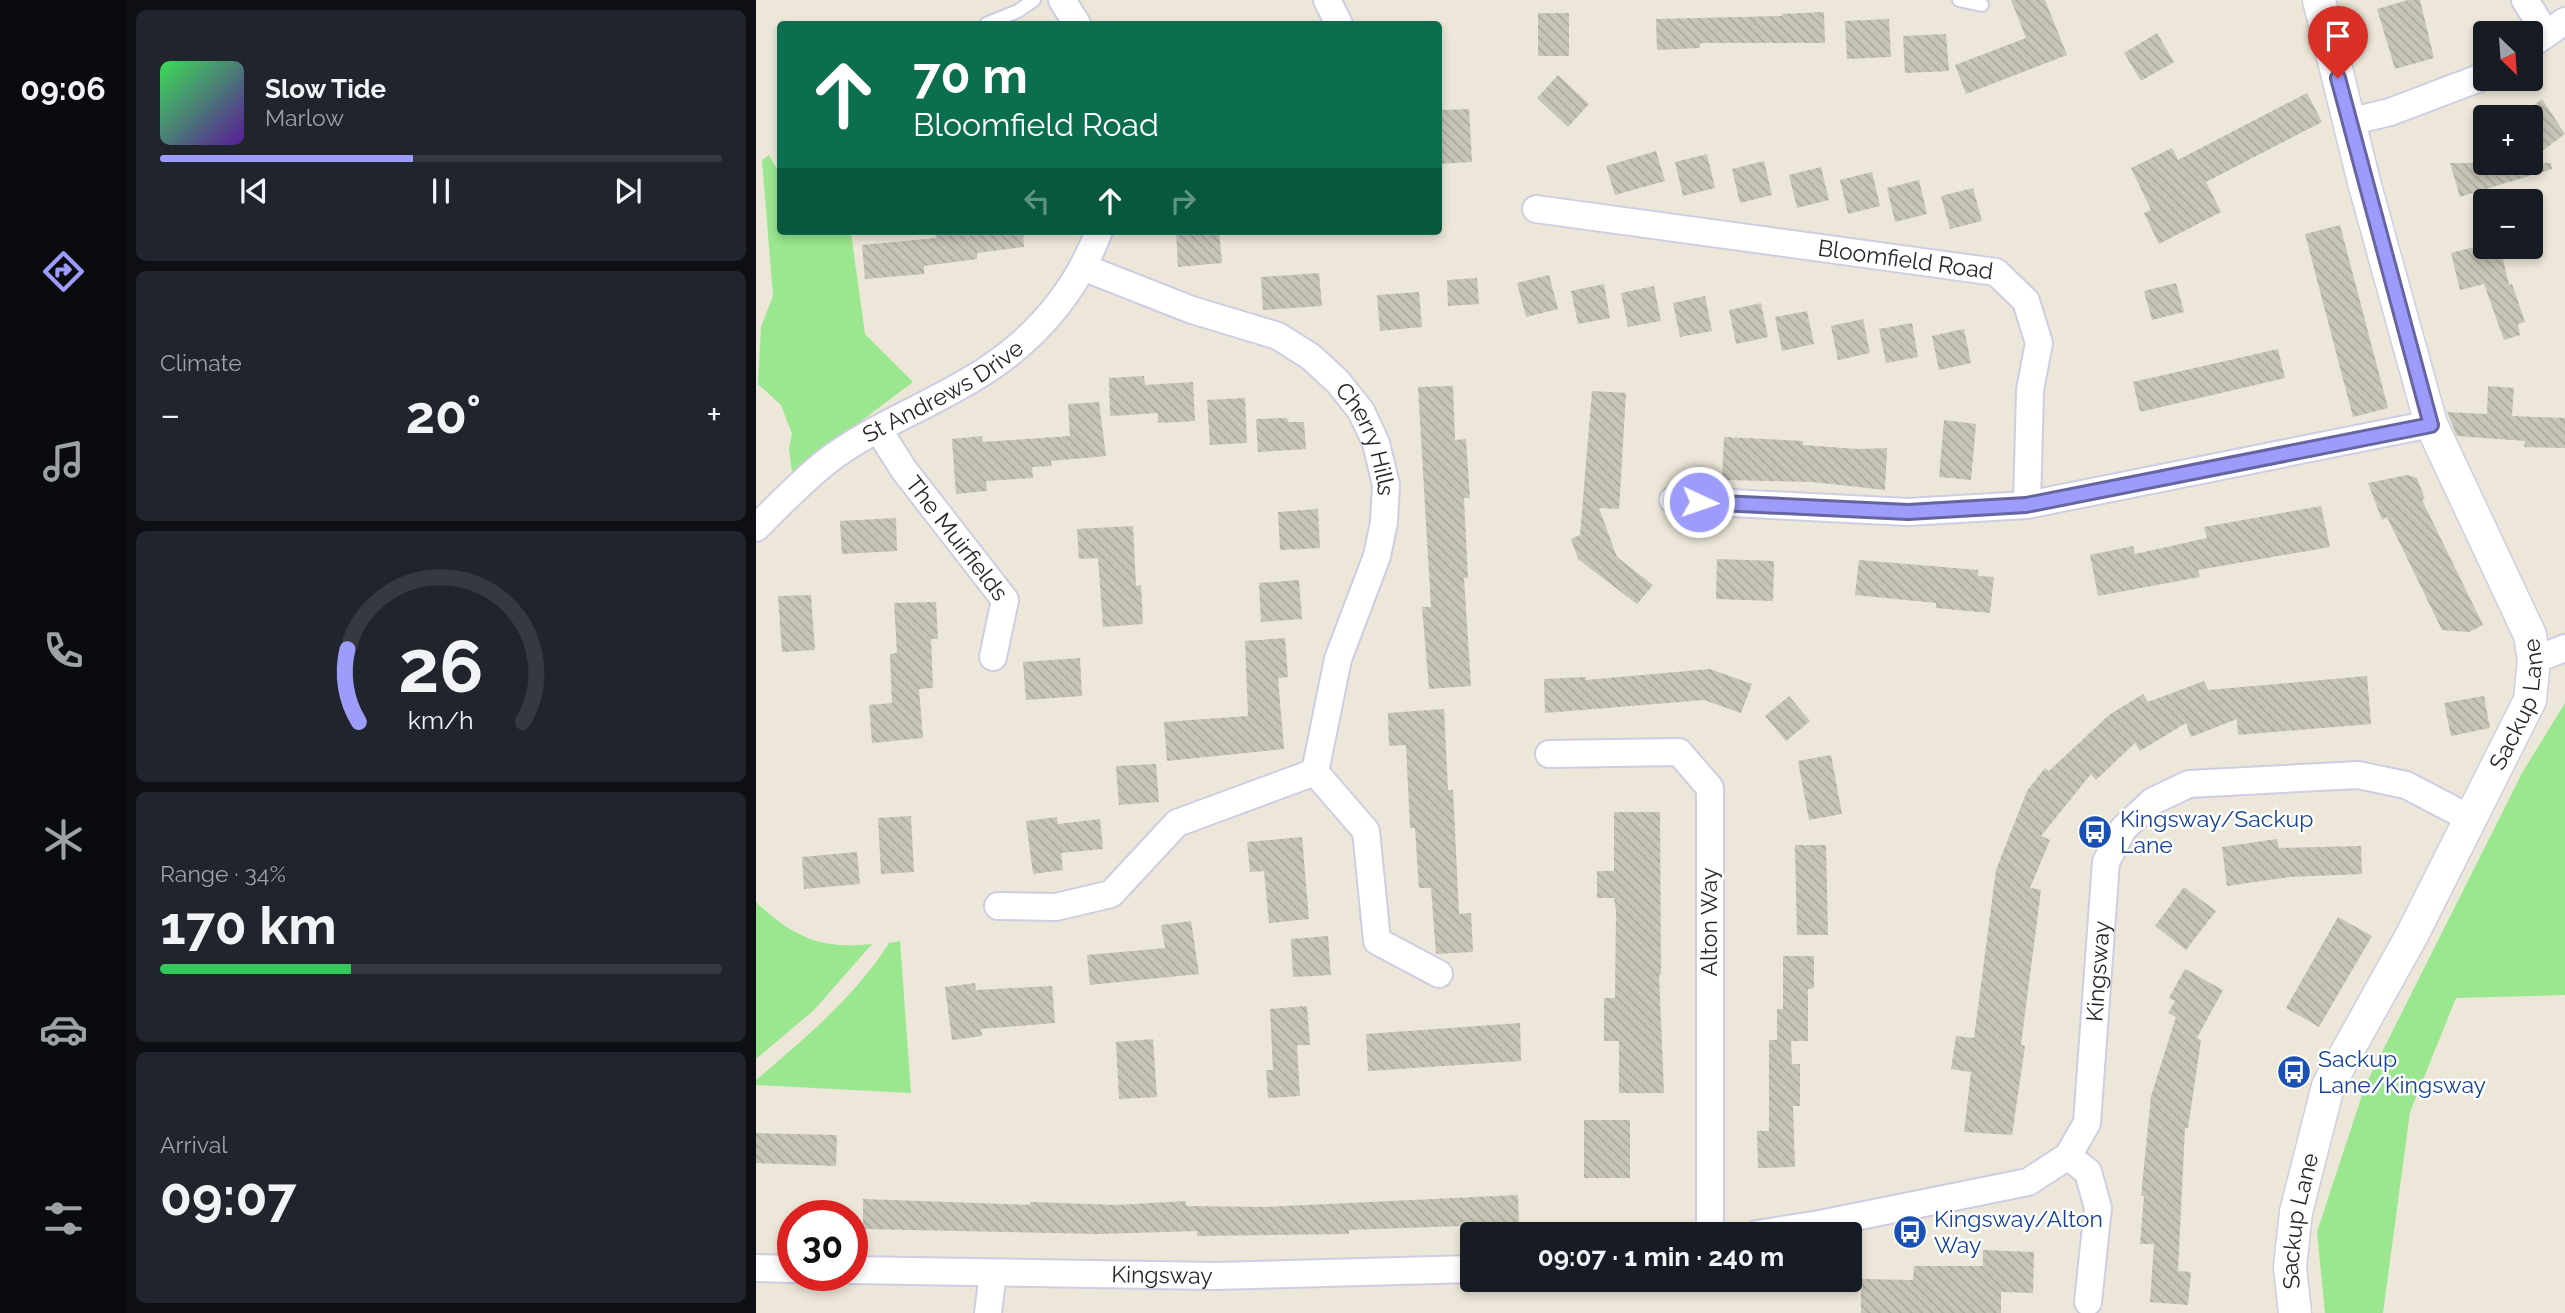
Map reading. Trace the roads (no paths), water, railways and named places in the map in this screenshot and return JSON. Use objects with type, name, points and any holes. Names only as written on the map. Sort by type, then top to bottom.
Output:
[{"type":"street","points":[[1062,0],[1075,21]]},
{"type":"street","points":[[1327,0],[1338,21]]},
{"type":"street","name":"Sackup Lane","points":[[2295,1313],[2290,1267],[2296,1212],[2328,1086],[2412,935],[2530,700],[2534,660],[2530,635],[2431,425],[2319,0]]},
{"type":"street","points":[[2525,0],[2547,33]]},
{"type":"street","points":[[2349,122],[2390,113],[2473,81]]},
{"type":"street","name":"Bloomfield Road","points":[[1536,209],[1996,272],[2026,302],[2039,343],[2031,390],[2026,505]]},
{"type":"street","name":"St Andrews Drive","points":[[756,528],[826,462],[878,429],[987,370],[1043,325],[1085,268],[1097,235]]},
{"type":"street","name":"Cherry Hills","points":[[1085,268],[1192,310],[1279,336],[1311,357],[1338,382],[1361,411],[1376,443],[1386,485],[1384,522],[1377,556],[1338,659],[1315,772]]},
{"type":"street","points":[[1673,500],[1908,512],[2026,505],[2431,425]]},
{"type":"street","name":"The Muirfields","points":[[878,429],[904,470],[1004,600],[993,657]]},
{"type":"street","points":[[2534,660],[2565,648]]},
{"type":"street","name":"Alton Way","points":[[1549,754],[1679,752],[1710,788],[1710,1222]]},
{"type":"street","points":[[998,906],[1056,907],[1111,894],[1177,823],[1315,772],[1366,831],[1377,940],[1439,974]]},
{"type":"street","name":"Kingsway","points":[[1830,1222],[2028,1182],[2068,1156],[2087,1123],[2106,862],[2123,829],[2153,801],[2189,784],[2358,775],[2406,785],[2469,818]]},
{"type":"street","points":[[2068,1156],[2088,1172],[2098,1208],[2088,1302]]},
{"type":"street","points":[[756,1268],[777,1269]]},
{"type":"street","name":"Kingsway","points":[[868,1270],[1215,1276],[1460,1269]]},
{"type":"street","points":[[988,1313],[993,1273]]},
{"type":"lane","points":[[993,21],[1018,11],[1034,0]]},
{"type":"lane","points":[[1959,0],[1982,5]]},
{"type":"place","name":"Kingsway/Sackup Lane","points":[[2095,832]]},
{"type":"place","name":"Sackup Lane/Kingsway","points":[[2294,1072]]},
{"type":"place","name":"Kingsway/Alton Way","points":[[1910,1232]]}]
